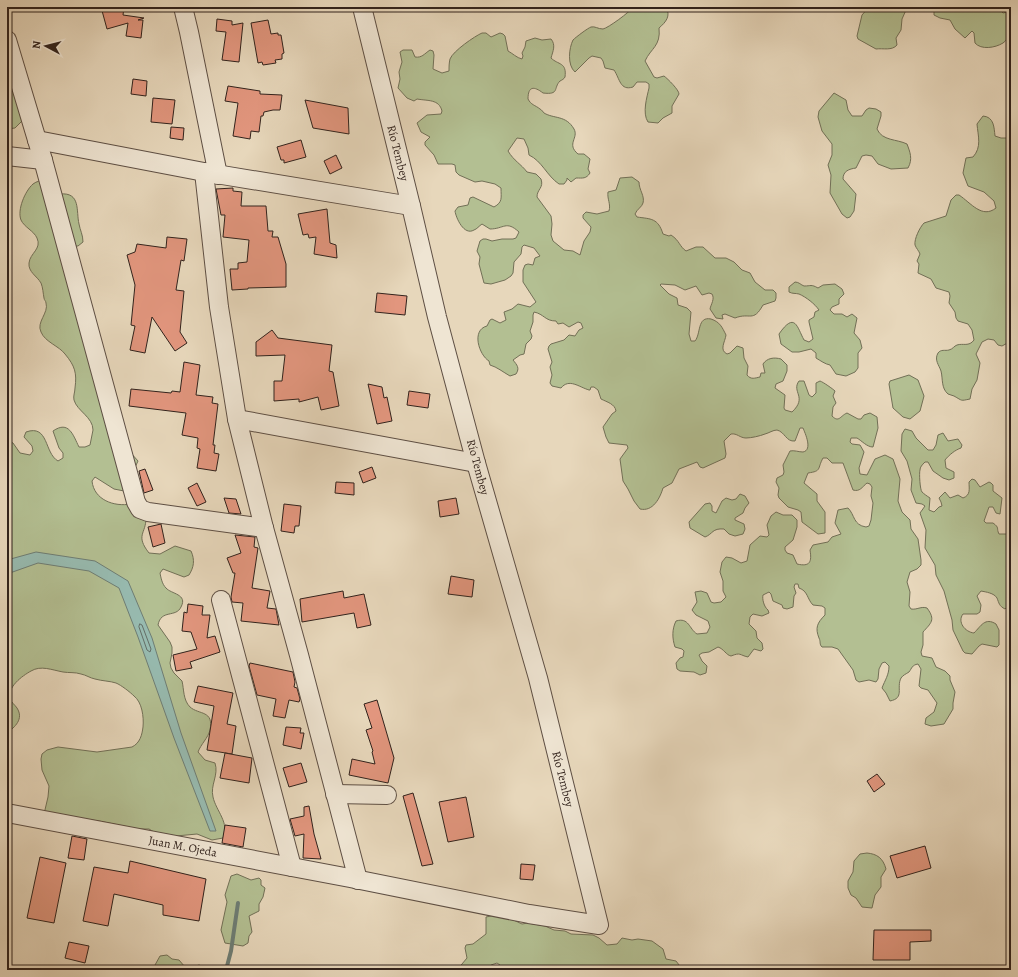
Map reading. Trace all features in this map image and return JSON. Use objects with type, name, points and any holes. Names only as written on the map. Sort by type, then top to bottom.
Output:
[{"type":"street","points":[[183,7],[189,32],[211,173],[219,307],[237,419],[264,528],[358,880]]},
{"type":"street","name":"Río Tembey","points":[[362,7],[437,317],[476,463],[538,678],[599,925]]},
{"type":"street","points":[[7,40],[37,140],[136,502],[140,509],[148,512],[264,528]]},
{"type":"street","points":[[37,140],[211,173],[411,206]]},
{"type":"street","points":[[7,156],[42,160]]},
{"type":"street","points":[[237,419],[476,463]]},
{"type":"street","points":[[221,600],[292,867]]},
{"type":"street","points":[[335,794],[387,795]]},
{"type":"street","name":"Juan M. Ojeda","points":[[7,813],[529,914],[599,925]]},
{"type":"green space","points":[[633,7],[666,7],[668,13],[667,19],[659,28],[657,43],[645,61],[654,77],[657,78],[664,76],[679,92],[672,106],[672,113],[658,123],[648,122],[645,114],[649,84],[646,82],[637,82],[633,87],[629,88],[623,86],[614,70],[605,68],[601,58],[592,56],[575,72],[572,69],[570,61],[570,47],[573,40],[591,27],[600,29],[606,28],[624,16]]},
{"type":"green space","points":[[869,7],[906,7],[902,19],[901,30],[896,38],[897,45],[895,47],[890,49],[876,49],[858,39],[857,36],[862,15]]},
{"type":"green space","points":[[934,7],[1004,7],[1001,11],[1003,13],[1011,11],[1011,37],[996,46],[988,48],[981,47],[975,43],[974,33],[972,31],[965,38],[955,29],[950,20],[934,15]]},
{"type":"green space","points":[[482,33],[486,33],[491,37],[500,33],[503,34],[505,36],[508,51],[522,59],[522,53],[526,41],[535,38],[542,40],[551,39],[554,46],[551,58],[561,64],[565,69],[565,77],[560,81],[554,92],[543,93],[532,88],[529,92],[528,99],[544,113],[564,119],[571,125],[575,132],[573,147],[578,154],[584,154],[590,159],[588,169],[590,173],[589,175],[582,178],[576,178],[571,182],[567,178],[564,184],[559,184],[534,158],[529,155],[524,139],[517,138],[508,151],[527,172],[536,174],[541,179],[542,184],[537,197],[551,216],[551,235],[553,241],[564,250],[573,251],[580,255],[584,241],[590,232],[591,227],[583,218],[583,215],[586,212],[597,214],[609,211],[610,206],[608,192],[616,190],[620,178],[632,177],[639,182],[643,198],[642,204],[635,214],[637,217],[650,219],[656,222],[663,234],[669,236],[671,235],[686,251],[696,247],[703,247],[715,258],[726,258],[734,262],[742,270],[750,273],[755,282],[765,290],[773,290],[776,293],[775,301],[763,305],[757,314],[735,318],[725,314],[722,315],[723,319],[716,318],[710,309],[713,300],[712,294],[709,293],[702,295],[696,286],[685,290],[675,285],[661,284],[660,285],[669,294],[677,298],[678,305],[687,308],[691,312],[689,334],[691,341],[695,341],[697,338],[703,320],[711,319],[719,323],[726,335],[723,350],[727,354],[737,346],[743,348],[744,358],[748,366],[747,375],[750,378],[760,377],[761,373],[765,373],[763,364],[767,360],[773,358],[781,359],[787,365],[787,371],[783,381],[776,384],[775,388],[785,395],[785,410],[792,412],[797,407],[799,398],[797,385],[799,381],[804,381],[809,395],[812,397],[816,393],[816,383],[820,381],[835,391],[833,396],[836,403],[833,407],[832,416],[834,418],[838,419],[847,413],[858,419],[861,419],[864,415],[870,413],[877,417],[878,428],[873,447],[857,438],[851,438],[850,442],[852,444],[860,445],[864,452],[859,468],[860,474],[867,475],[875,459],[885,455],[893,459],[900,479],[898,501],[902,512],[910,520],[911,529],[918,539],[921,560],[921,565],[917,569],[910,572],[907,582],[910,592],[909,606],[911,609],[923,607],[927,608],[930,612],[932,618],[931,621],[923,632],[922,656],[932,658],[936,667],[945,671],[950,676],[955,692],[953,709],[944,724],[931,726],[925,724],[926,718],[934,712],[937,703],[928,690],[919,686],[921,669],[918,664],[913,666],[909,672],[901,678],[899,695],[895,700],[890,701],[882,688],[889,669],[889,666],[885,662],[882,663],[879,669],[878,679],[876,682],[869,680],[859,682],[856,680],[853,670],[838,649],[821,646],[817,628],[825,615],[825,608],[822,606],[813,605],[806,593],[799,588],[798,584],[795,584],[794,587],[796,593],[794,596],[793,607],[787,609],[783,608],[782,605],[773,601],[769,592],[763,595],[763,601],[769,613],[762,616],[753,614],[750,617],[749,624],[756,631],[757,638],[762,643],[763,649],[761,651],[754,649],[748,657],[738,654],[731,656],[718,647],[699,655],[707,666],[706,673],[700,675],[694,672],[680,671],[677,669],[676,663],[683,657],[684,651],[675,647],[674,644],[673,630],[676,621],[680,620],[686,622],[697,634],[707,633],[710,627],[708,621],[696,615],[692,610],[697,602],[695,592],[701,591],[707,593],[711,602],[714,603],[721,602],[726,597],[723,591],[723,581],[720,572],[722,562],[726,557],[732,558],[741,563],[747,561],[750,545],[760,536],[767,537],[769,535],[767,525],[771,516],[776,512],[783,515],[792,515],[797,520],[797,527],[793,540],[785,547],[785,550],[787,553],[793,555],[797,564],[805,565],[809,563],[811,558],[810,550],[813,545],[828,542],[832,537],[841,534],[835,523],[838,510],[848,508],[856,522],[862,526],[869,526],[873,503],[871,496],[872,487],[867,483],[859,490],[853,490],[843,463],[832,463],[827,458],[823,458],[817,470],[808,473],[804,483],[817,494],[817,501],[825,512],[825,533],[818,534],[802,522],[801,512],[788,507],[779,498],[779,488],[776,482],[777,478],[783,475],[783,465],[790,451],[803,452],[808,448],[807,437],[803,428],[800,428],[795,441],[790,440],[777,430],[748,438],[731,434],[724,441],[726,454],[725,458],[703,468],[700,467],[697,462],[679,469],[672,483],[663,488],[655,503],[649,508],[640,509],[623,481],[620,459],[628,448],[627,445],[609,443],[603,427],[612,414],[616,411],[614,407],[601,399],[598,390],[594,387],[591,387],[589,390],[571,383],[564,385],[561,388],[552,386],[550,383],[552,375],[550,367],[552,362],[548,349],[549,346],[564,340],[569,335],[575,336],[579,330],[583,328],[581,323],[578,322],[569,327],[563,323],[558,324],[556,321],[549,320],[534,312],[530,331],[532,336],[531,339],[526,344],[524,354],[513,360],[518,368],[516,374],[510,376],[498,368],[490,365],[489,361],[482,354],[478,343],[479,332],[482,328],[487,326],[492,319],[500,323],[506,320],[504,312],[512,309],[518,304],[530,307],[536,302],[523,282],[523,270],[525,265],[533,265],[535,258],[540,256],[534,248],[524,245],[522,247],[521,254],[514,262],[513,273],[511,276],[505,280],[491,284],[484,283],[479,264],[480,257],[477,251],[480,241],[483,239],[492,241],[513,239],[516,238],[519,232],[511,226],[490,229],[482,224],[475,230],[467,231],[459,222],[455,211],[458,207],[468,205],[470,198],[473,197],[494,207],[500,201],[501,188],[495,184],[482,181],[475,182],[459,175],[456,172],[455,165],[438,164],[434,155],[425,145],[425,142],[430,137],[421,132],[417,123],[427,115],[441,114],[441,107],[436,102],[417,99],[414,101],[407,98],[398,88],[400,79],[399,72],[402,62],[400,52],[403,50],[412,50],[415,57],[419,57],[430,50],[433,51],[433,69],[442,73],[449,71],[450,59],[455,52]]},
{"type":"green space","points":[[7,65],[23,120],[15,128],[7,129]]},
{"type":"green space","points":[[834,93],[846,100],[848,110],[852,116],[862,116],[869,108],[876,109],[881,112],[877,129],[879,133],[886,138],[907,144],[910,156],[908,168],[891,169],[878,164],[872,156],[866,155],[862,156],[856,168],[845,172],[843,179],[856,194],[854,211],[850,217],[847,218],[842,214],[830,193],[831,175],[828,165],[832,155],[832,144],[822,131],[818,117],[819,111]]},
{"type":"green space","points":[[983,116],[991,120],[994,126],[995,136],[1001,138],[1011,138],[1011,341],[1002,346],[998,345],[994,340],[988,339],[982,342],[976,354],[980,363],[977,380],[972,389],[970,399],[960,400],[946,392],[936,358],[940,351],[952,349],[959,344],[968,344],[972,342],[974,340],[972,330],[968,324],[958,321],[956,318],[955,312],[949,303],[949,292],[936,288],[931,279],[918,273],[919,264],[917,261],[920,254],[915,246],[915,240],[924,223],[946,216],[951,200],[956,195],[959,195],[972,206],[981,211],[991,211],[996,208],[994,201],[984,192],[968,186],[963,173],[966,158],[973,157],[978,149],[979,141],[977,124]]},
{"type":"green space","points":[[44,180],[60,194],[67,194],[71,196],[76,203],[83,242],[78,246],[73,246],[130,452],[138,461],[124,491],[114,489],[95,477],[92,481],[94,488],[106,501],[125,505],[131,504],[146,518],[142,538],[149,553],[160,554],[175,546],[191,551],[193,557],[192,569],[189,575],[184,577],[163,569],[160,573],[162,581],[168,590],[181,597],[183,603],[176,612],[162,617],[158,625],[172,647],[170,663],[171,668],[182,681],[185,698],[188,704],[190,707],[208,716],[210,719],[211,724],[209,733],[198,752],[205,760],[215,763],[216,772],[212,793],[224,822],[225,833],[223,838],[212,840],[197,834],[176,836],[154,832],[149,829],[138,829],[99,821],[44,814],[49,786],[42,770],[41,759],[42,754],[47,750],[58,747],[97,752],[132,747],[139,741],[143,723],[141,706],[134,696],[114,682],[93,679],[79,673],[63,672],[47,668],[35,669],[27,673],[16,682],[11,690],[10,699],[17,708],[20,716],[16,725],[7,733],[7,440],[13,443],[20,453],[30,455],[33,451],[32,446],[24,437],[26,432],[39,432],[43,436],[50,452],[58,461],[63,458],[63,453],[59,448],[53,431],[58,428],[67,428],[70,430],[79,447],[85,447],[90,445],[93,430],[90,421],[78,408],[74,400],[76,378],[73,366],[62,351],[46,339],[40,328],[41,321],[46,310],[46,302],[41,283],[31,271],[29,266],[31,256],[37,248],[38,242],[36,236],[22,222],[20,211],[22,201],[30,187],[36,182]]},
{"type":"green space","points":[[795,282],[798,282],[804,286],[818,288],[823,285],[835,284],[842,289],[844,294],[839,299],[839,304],[832,307],[830,310],[834,314],[842,314],[847,317],[852,314],[857,318],[854,333],[860,340],[862,348],[858,353],[858,368],[855,372],[846,376],[836,374],[830,365],[816,358],[816,353],[811,349],[792,352],[781,344],[779,334],[784,327],[792,322],[797,326],[804,340],[809,342],[813,339],[809,320],[814,317],[815,312],[819,310],[805,297],[789,292],[789,287]]},
{"type":"green space","points":[[909,375],[918,380],[924,396],[920,411],[910,419],[903,417],[893,408],[889,384],[890,381]]},
{"type":"green space","points":[[905,429],[912,431],[916,438],[928,450],[933,450],[936,445],[938,435],[943,433],[948,441],[958,439],[962,445],[961,448],[952,453],[945,460],[946,468],[954,472],[954,478],[949,480],[943,478],[933,471],[928,462],[925,462],[921,467],[921,488],[922,492],[930,498],[929,510],[934,512],[942,506],[939,498],[945,492],[950,498],[958,495],[963,498],[966,497],[969,492],[969,482],[972,479],[975,480],[980,487],[989,482],[991,483],[993,485],[993,491],[1002,498],[1000,514],[996,513],[993,507],[989,507],[984,521],[986,523],[993,523],[997,527],[999,534],[1006,534],[1011,531],[1011,603],[1005,609],[1000,606],[994,595],[981,591],[977,596],[981,605],[980,612],[977,614],[963,614],[961,617],[961,623],[965,629],[974,633],[986,622],[989,621],[996,624],[999,630],[999,645],[997,647],[982,644],[972,654],[965,653],[953,630],[952,620],[944,591],[936,575],[935,565],[925,548],[926,530],[920,513],[925,506],[916,503],[911,490],[912,479],[907,461],[901,451],[902,434]]},
{"type":"green space","points":[[740,494],[745,496],[749,503],[743,513],[735,518],[735,520],[744,524],[745,529],[743,534],[735,536],[729,534],[724,529],[720,529],[715,530],[705,537],[690,528],[689,522],[705,504],[710,503],[712,506],[712,511],[716,513],[722,501],[726,498],[732,500],[736,499]]},
{"type":"green space","points":[[860,854],[874,854],[879,857],[886,869],[881,877],[881,887],[875,895],[872,908],[862,907],[856,898],[851,895],[848,888],[848,881],[853,872],[854,861]]},
{"type":"green space","points":[[237,874],[251,880],[259,878],[261,880],[261,885],[265,888],[263,897],[259,904],[259,911],[249,916],[252,932],[249,936],[248,943],[243,946],[225,943],[221,930],[227,902],[225,895],[231,876]]},
{"type":"green space","points":[[495,915],[505,916],[522,924],[528,923],[545,926],[571,934],[593,935],[607,945],[617,944],[622,938],[652,941],[663,949],[666,959],[676,961],[683,970],[501,970],[500,965],[497,963],[491,965],[486,970],[476,968],[472,970],[457,970],[467,958],[465,948],[466,945],[473,944],[486,934],[486,917]]},
{"type":"green space","points":[[167,955],[172,959],[179,960],[185,967],[189,968],[199,965],[206,970],[155,970],[155,965],[160,956]]},
{"type":"water","points":[[36,552],[95,561],[128,581],[152,638],[181,733],[216,831],[210,831],[119,588],[89,571],[38,563],[7,574],[7,560]]},
{"type":"building","points":[[101,7],[124,7],[123,15],[144,18],[138,20],[143,20],[141,38],[126,36],[128,23],[107,29]]},
{"type":"building","points":[[217,19],[232,21],[232,25],[243,23],[239,62],[222,60],[226,32],[216,31]]},
{"type":"building","points":[[268,20],[271,34],[278,33],[278,35],[281,35],[284,53],[282,54],[282,59],[275,60],[276,63],[263,65],[262,62],[258,63],[251,23]]},
{"type":"building","points":[[133,79],[147,81],[146,96],[131,94]]},
{"type":"building","points":[[228,86],[260,91],[260,94],[282,95],[280,110],[264,112],[263,116],[261,116],[259,132],[251,131],[250,139],[233,136],[238,103],[225,101]]},
{"type":"building","points":[[153,98],[175,100],[172,124],[151,122]]},
{"type":"building","points":[[305,100],[348,108],[349,134],[313,128]]},
{"type":"building","points":[[171,127],[184,128],[183,140],[170,138]]},
{"type":"building","points":[[301,140],[306,157],[284,163],[284,160],[281,160],[277,147]]},
{"type":"building","points":[[336,155],[342,168],[330,174],[324,161]]},
{"type":"building","points":[[233,188],[233,191],[242,192],[241,206],[266,206],[268,231],[273,231],[272,237],[278,237],[286,264],[286,287],[232,290],[230,269],[238,269],[238,263],[247,262],[249,240],[223,237],[225,215],[221,215],[216,189]]},
{"type":"building","points":[[327,209],[330,243],[336,245],[337,258],[314,254],[316,237],[309,238],[308,234],[303,235],[298,214]]},
{"type":"building","points":[[167,237],[187,239],[184,261],[181,260],[176,290],[184,291],[180,332],[187,343],[175,351],[152,317],[145,353],[130,350],[135,326],[131,325],[135,285],[127,255],[135,252],[137,244],[166,248]]},
{"type":"building","points":[[377,293],[407,296],[405,315],[375,312]]},
{"type":"building","points":[[272,330],[278,338],[332,345],[329,371],[333,372],[339,406],[321,410],[318,397],[299,402],[299,399],[274,401],[274,381],[282,381],[285,355],[256,356],[256,342]]},
{"type":"building","points":[[184,362],[200,365],[196,395],[213,397],[212,403],[218,404],[213,445],[215,445],[214,453],[219,454],[216,471],[197,468],[200,449],[197,448],[198,438],[182,435],[186,413],[129,406],[131,389],[171,393],[172,391],[180,392]]},
{"type":"building","points":[[368,384],[382,387],[384,398],[387,397],[392,421],[377,424]]},
{"type":"building","points":[[409,391],[430,394],[428,408],[407,405]]},
{"type":"building","points":[[372,467],[376,478],[363,483],[359,472]]},
{"type":"building","points":[[145,469],[153,490],[144,493],[139,471]]},
{"type":"building","points":[[336,482],[354,483],[354,495],[335,493]]},
{"type":"building","points":[[197,483],[206,502],[197,506],[188,488]]},
{"type":"building","points":[[224,498],[236,499],[241,514],[229,513]]},
{"type":"building","points":[[456,498],[459,514],[440,517],[438,501]]},
{"type":"building","points":[[284,504],[301,506],[299,526],[295,526],[294,533],[281,531]]},
{"type":"building","points":[[161,524],[165,543],[153,547],[148,527]]},
{"type":"building","points":[[235,535],[255,537],[254,547],[258,548],[252,588],[270,591],[267,608],[276,609],[279,625],[241,621],[243,603],[232,602],[231,597],[235,573],[233,573],[227,558],[241,553]]},
{"type":"building","points":[[451,576],[474,580],[472,597],[448,594]]},
{"type":"building","points":[[343,591],[344,598],[364,594],[371,625],[357,628],[354,613],[302,622],[300,599]]},
{"type":"building","points":[[188,604],[203,606],[202,615],[210,615],[207,638],[215,636],[220,652],[190,662],[192,668],[176,671],[173,655],[197,649],[191,632],[182,631],[184,612],[187,613]]},
{"type":"building","points":[[250,663],[293,672],[295,682],[294,687],[297,688],[300,699],[299,702],[289,700],[285,718],[273,716],[276,699],[257,695],[249,666]]},
{"type":"building","points":[[198,686],[233,693],[227,724],[236,726],[232,754],[207,750],[214,706],[194,702]]},
{"type":"building","points":[[377,700],[394,758],[388,783],[349,775],[352,759],[375,764],[373,751],[366,730],[372,728],[364,704]]},
{"type":"building","points":[[286,727],[301,728],[300,733],[304,733],[301,749],[283,745]]},
{"type":"building","points":[[225,753],[252,758],[249,783],[220,778]]},
{"type":"building","points":[[301,763],[307,782],[289,787],[283,768]]},
{"type":"building","points":[[877,774],[885,784],[874,792],[867,781]]},
{"type":"building","points":[[413,793],[433,864],[422,866],[403,796]]},
{"type":"building","points":[[466,797],[474,837],[448,842],[439,802]]},
{"type":"building","points":[[309,806],[314,834],[321,859],[303,858],[304,834],[295,836],[290,819],[304,816],[304,807]]},
{"type":"building","points":[[225,825],[246,828],[243,847],[222,843]]},
{"type":"building","points":[[72,836],[87,839],[84,860],[68,858]]},
{"type":"building","points":[[925,846],[931,868],[897,878],[890,856]]},
{"type":"building","points":[[40,857],[66,863],[54,923],[27,918]]},
{"type":"building","points":[[130,861],[206,879],[199,921],[163,915],[163,905],[114,894],[108,926],[83,921],[94,867],[128,873]]},
{"type":"building","points":[[521,864],[535,865],[533,880],[520,879]]},
{"type":"building","points":[[874,930],[931,930],[931,941],[910,942],[910,960],[873,960]]},
{"type":"building","points":[[69,942],[89,946],[85,963],[65,958]]},
{"type":"waterway","points":[[226,970],[231,951],[238,903]]}]
